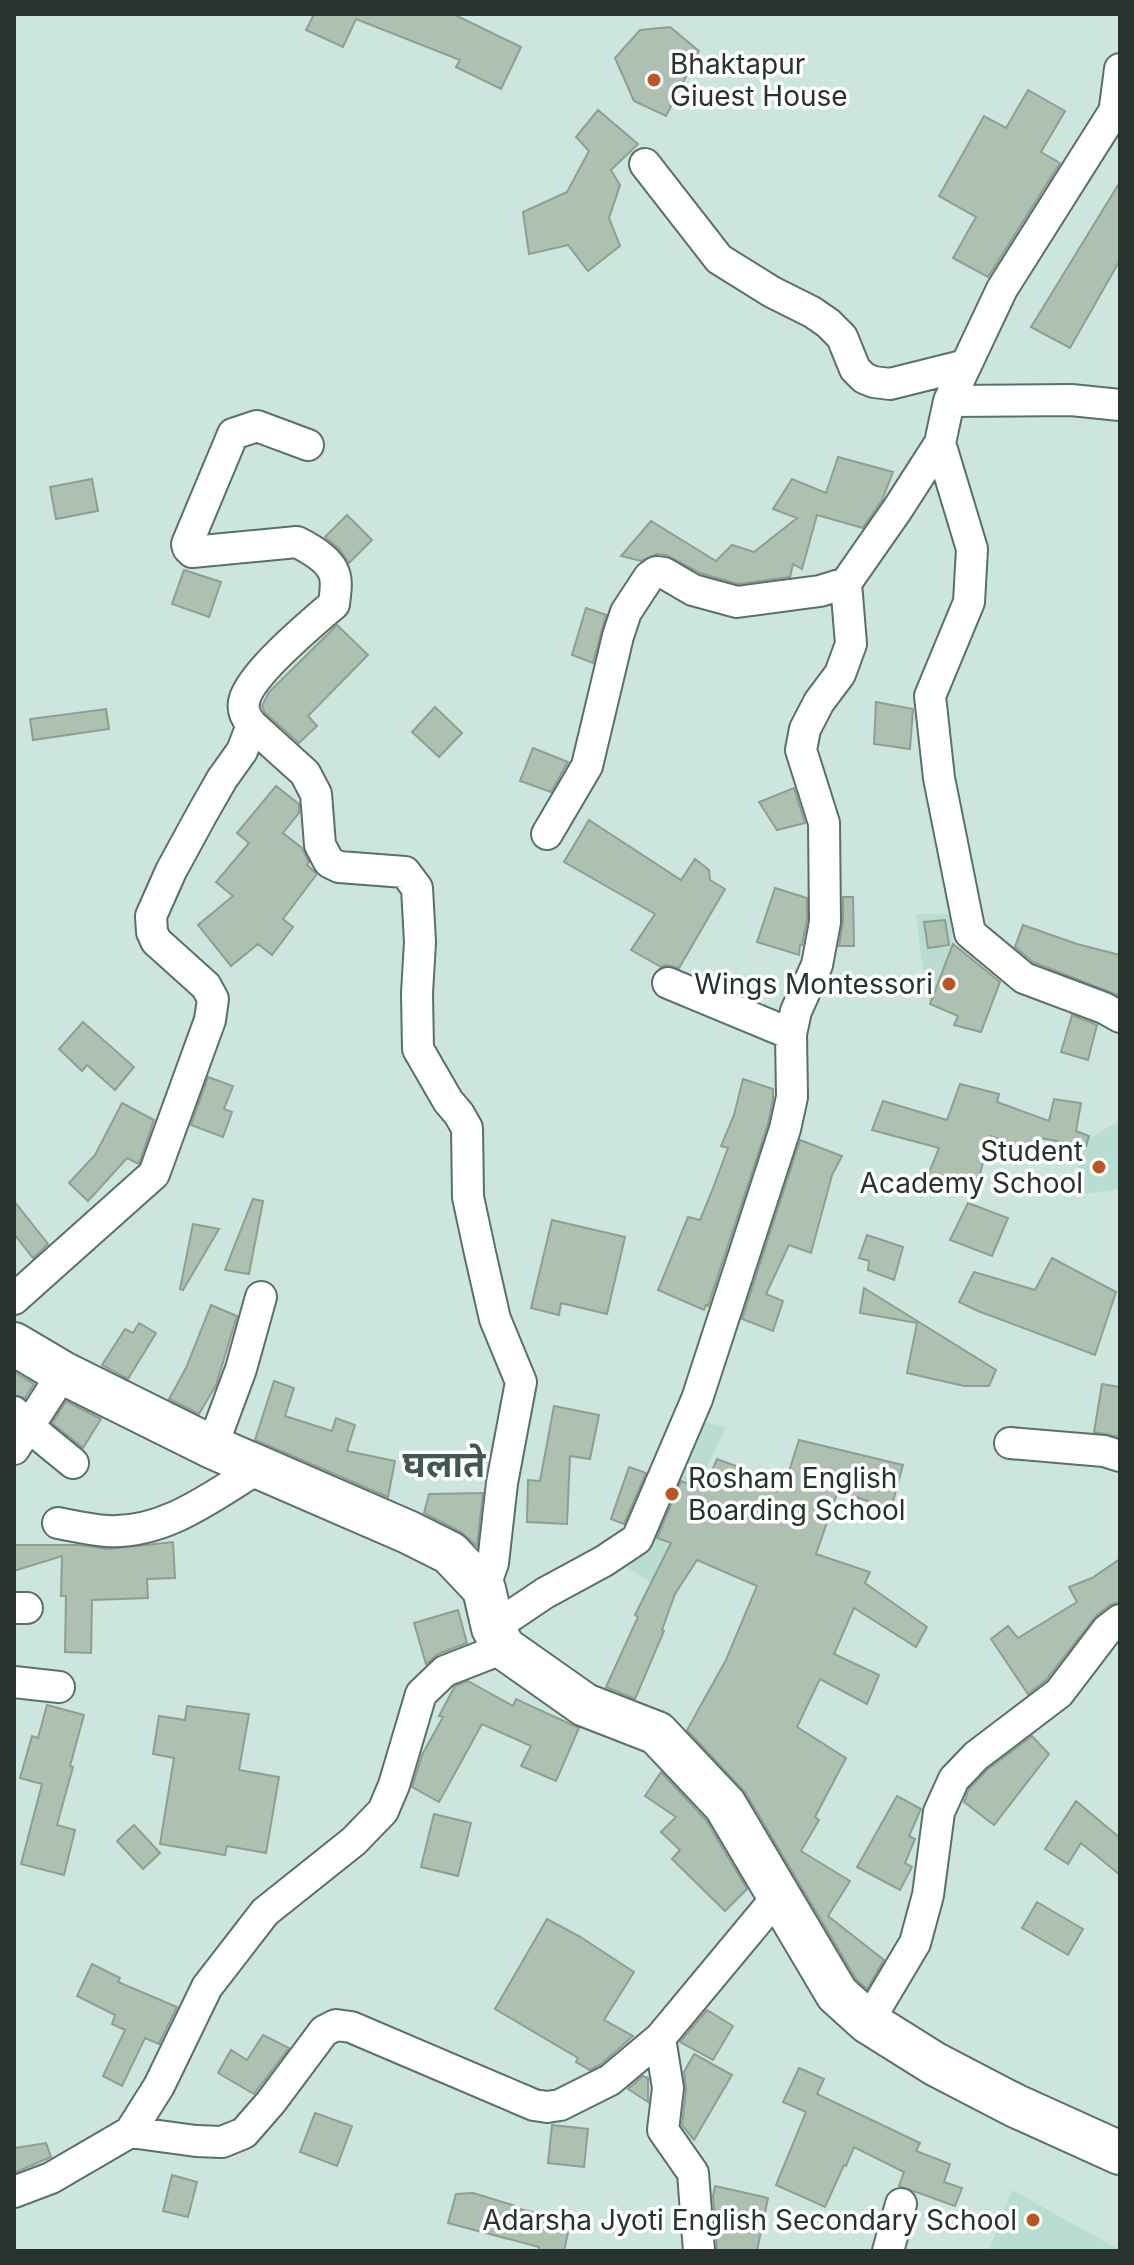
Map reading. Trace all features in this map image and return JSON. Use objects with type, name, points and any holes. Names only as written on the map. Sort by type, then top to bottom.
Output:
[{"type":"main road","points":[[14,1344],[63,1373],[212,1447],[450,1553],[494,1622],[585,1705],[657,1733],[725,1805],[837,1994],[868,2022],[935,2064],[1120,2153]]},
{"type":"street","points":[[547,834],[587,766],[618,636],[626,612],[649,577],[656,572],[664,573],[693,590],[737,602],[820,591],[846,583],[940,443],[949,401],[1002,289],[1118,104],[1120,69]]},
{"type":"street","points":[[645,164],[719,259],[828,323],[842,337],[855,369],[864,378],[890,384],[966,365]]},
{"type":"street","points":[[949,401],[1071,400],[1120,405]]},
{"type":"street","points":[[308,445],[257,426],[233,434],[187,544],[192,552],[297,542],[333,569],[334,604],[285,646],[247,692],[243,704],[246,718],[252,725],[305,773],[316,794],[320,845],[329,862],[339,867],[405,872],[417,888],[420,942],[418,1049],[467,1128],[468,1197],[495,1319],[521,1382],[502,1483],[493,1563],[494,1622]]},
{"type":"street","points":[[940,443],[972,549],[969,602],[930,696],[939,778],[970,933],[1024,978],[1120,1017]]},
{"type":"street","points":[[14,2192],[51,2178],[130,2132],[159,2086],[207,1987],[265,1912],[354,1841],[383,1811],[394,1785],[421,1694],[494,1622],[604,1561],[637,1539],[697,1399],[785,1129],[792,1097],[791,1034],[796,1011],[817,965],[825,922],[824,823],[801,750],[805,729],[819,702],[840,674],[851,644],[846,583]]},
{"type":"street","points":[[14,1299],[154,1174],[210,1020],[213,999],[206,986],[156,941],[151,916],[171,871],[222,779],[242,751],[252,725]]},
{"type":"street","points":[[668,983],[791,1034]]},
{"type":"street","points":[[212,1447],[241,1369],[261,1297]]},
{"type":"street","points":[[63,1373],[19,1429],[73,1463]]},
{"type":"street","points":[[1010,1443],[1104,1451],[1120,1456]]},
{"type":"street","points":[[58,1523],[108,1531],[141,1529],[181,1516],[260,1467]]},
{"type":"street","points":[[868,2022],[915,1943],[928,1895],[939,1812],[954,1779],[976,1756],[1059,1693],[1107,1630],[1120,1620]]},
{"type":"street","points":[[14,1682],[59,1687]]},
{"type":"street","points":[[130,2132],[222,2142],[244,2133],[324,2031],[336,2025],[351,2027],[534,2105],[560,2105],[610,2080],[660,2038],[778,1896]]},
{"type":"street","points":[[660,2038],[668,2088],[663,2130],[693,2173],[699,2251]]},
{"type":"street","points":[[888,2251],[901,2204]]},
{"type":"shaded area","name":"Wings Montessori","points":[[916,914],[949,914],[953,944],[983,960],[957,1015],[930,1004]]},
{"type":"shaded area","name":"Student Academy School","points":[[1120,1120],[1120,1189],[1078,1195],[1078,1146]]},
{"type":"shaded area","name":"Rosham English Boarding School","points":[[687,1418],[726,1427],[652,1583],[617,1561]]},
{"type":"shaded area","name":"Adarsha Jyoti English Secondary School","points":[[1012,2190],[1120,2250],[1120,2251],[989,2251]]},
{"type":"building","points":[[314,14],[453,14],[521,47],[501,89],[456,67],[460,60],[356,19],[343,47],[306,30]]},
{"type":"building","name":"Bhaktapur Giuest House","points":[[670,27],[699,51],[666,116],[634,101],[615,58],[640,30]]},
{"type":"building","points":[[1028,90],[1065,111],[1041,152],[1060,163],[988,277],[953,258],[976,217],[939,196],[984,116],[1006,128]]},
{"type":"building","points":[[598,110],[638,144],[611,170],[620,185],[609,218],[620,246],[588,271],[568,245],[529,254],[523,212],[567,192],[589,151],[576,137]]},
{"type":"building","points":[[1120,182],[1120,260],[1070,348],[1031,327]]},
{"type":"building","points":[[838,457],[893,472],[882,500],[863,528],[817,515],[802,569],[793,564],[790,577],[738,584],[700,573],[666,555],[657,554],[641,561],[621,556],[651,521],[716,561],[732,545],[754,552],[797,518],[773,509],[792,479],[826,493]]},
{"type":"building","points":[[92,479],[98,511],[56,519],[50,487]]},
{"type":"building","points":[[347,515],[372,540],[349,563],[325,537]]},
{"type":"building","points":[[184,570],[221,582],[209,617],[172,604]]},
{"type":"building","points":[[586,608],[606,615],[593,663],[572,655]]},
{"type":"building","points":[[337,625],[368,655],[308,716],[317,726],[299,743],[265,713],[262,706],[269,692]]},
{"type":"building","points":[[876,702],[913,709],[910,749],[874,744]]},
{"type":"building","points":[[435,707],[462,733],[439,757],[412,732]]},
{"type":"building","points":[[106,709],[109,729],[33,740],[30,719]]},
{"type":"building","points":[[533,748],[568,762],[551,792],[520,781]]},
{"type":"building","points":[[276,786],[299,804],[299,813],[283,833],[302,848],[309,862],[307,865],[317,874],[283,919],[293,927],[272,955],[258,944],[231,966],[198,925],[233,896],[216,882],[249,843],[237,833]]},
{"type":"building","points":[[794,788],[805,823],[777,830],[759,802]]},
{"type":"building","points":[[589,820],[681,880],[695,859],[709,870],[710,880],[725,889],[679,968],[661,967],[631,950],[655,914],[564,862]]},
{"type":"building","points":[[775,888],[807,898],[807,920],[799,955],[757,942]]},
{"type":"building","points":[[843,897],[853,897],[854,946],[839,946]]},
{"type":"building","points":[[945,920],[949,945],[928,948],[924,922]]},
{"type":"building","points":[[1023,925],[1120,955],[1120,996],[1033,962],[1015,947]]},
{"type":"building","points":[[953,944],[1000,982],[981,1032],[954,1025],[958,1016],[930,1004]]},
{"type":"building","points":[[1072,1015],[1097,1025],[1088,1060],[1061,1052]]},
{"type":"building","points":[[83,1022],[134,1067],[115,1090],[87,1065],[82,1071],[59,1049]]},
{"type":"building","points":[[208,1077],[233,1086],[224,1109],[232,1112],[223,1137],[191,1125]]},
{"type":"building","points":[[743,1079],[773,1089],[773,1099],[768,1124],[708,1306],[704,1310],[658,1290],[688,1217],[700,1220],[712,1191],[728,1148],[721,1146],[734,1115]]},
{"type":"building","points":[[960,1084],[999,1094],[997,1102],[1049,1121],[1054,1099],[1081,1103],[1076,1131],[1089,1136],[1086,1146],[1039,1138],[1035,1151],[990,1136],[976,1189],[928,1175],[939,1148],[872,1130],[883,1101],[947,1120]]},
{"type":"building","points":[[122,1103],[154,1120],[139,1164],[127,1158],[88,1201],[69,1183],[95,1155]]},
{"type":"building","points":[[800,1140],[842,1156],[832,1175],[811,1253],[789,1245],[766,1294],[783,1301],[773,1331],[742,1319]]},
{"type":"building","points":[[253,1199],[263,1201],[249,1274],[225,1270]]},
{"type":"building","points":[[14,1201],[48,1244],[33,1258],[14,1234]]},
{"type":"building","points":[[968,1203],[1008,1218],[992,1256],[950,1240]]},
{"type":"building","points":[[552,1220],[625,1237],[607,1314],[561,1303],[559,1315],[531,1308]]},
{"type":"building","points":[[193,1224],[219,1229],[183,1290],[180,1289]]},
{"type":"building","points":[[867,1235],[903,1247],[894,1280],[868,1270],[869,1261],[859,1258]]},
{"type":"building","points":[[1052,1258],[1116,1292],[1095,1355],[959,1302],[974,1272],[1035,1290]]},
{"type":"building","points":[[864,1288],[996,1370],[989,1386],[964,1386],[907,1373],[917,1323],[860,1313]]},
{"type":"building","points":[[211,1305],[237,1316],[216,1385],[199,1414],[169,1399],[186,1368]]},
{"type":"building","points":[[139,1323],[156,1333],[128,1379],[102,1365],[125,1329],[133,1333]]},
{"type":"building","points":[[14,1372],[34,1384],[25,1398],[14,1395]]},
{"type":"building","points":[[274,1381],[294,1388],[285,1416],[332,1431],[336,1418],[355,1425],[347,1451],[395,1461],[388,1497],[255,1440]]},
{"type":"building","points":[[1102,1384],[1120,1387],[1120,1437],[1094,1432]]},
{"type":"building","points":[[66,1401],[101,1419],[83,1448],[52,1423]]},
{"type":"building","points":[[554,1406],[599,1415],[590,1459],[570,1456],[567,1524],[527,1522],[528,1480],[540,1481]]},
{"type":"building","points":[[799,1440],[903,1465],[891,1509],[838,1491],[816,1554],[870,1572],[865,1583],[927,1627],[916,1647],[854,1608],[834,1654],[879,1675],[867,1704],[820,1679],[797,1727],[846,1758],[815,1817],[819,1820],[801,1851],[850,1881],[828,1916],[884,1960],[867,1989],[856,1979],[745,1792],[687,1730],[726,1660],[757,1586],[697,1560],[675,1594],[664,1631],[635,1699],[606,1687],[638,1617],[635,1615],[671,1543],[657,1538],[681,1481],[704,1490],[717,1459],[785,1484]]},
{"type":"building","points":[[629,1467],[646,1473],[624,1524],[611,1519]]},
{"type":"building","points":[[483,1493],[477,1546],[461,1532],[424,1513],[429,1494]]},
{"type":"building","points":[[173,1542],[175,1578],[147,1579],[148,1598],[92,1600],[91,1653],[65,1652],[66,1596],[61,1596],[62,1556],[14,1571],[14,1545],[79,1545],[108,1549]]},
{"type":"building","points":[[1120,1559],[1120,1602],[1110,1605],[1096,1616],[1046,1680],[1028,1694],[991,1639],[1008,1626],[1018,1638],[1077,1602],[1069,1587],[1092,1578]]},
{"type":"building","points":[[458,1610],[467,1643],[438,1654],[426,1664],[414,1623]]},
{"type":"building","points":[[468,1681],[513,1706],[516,1699],[579,1728],[556,1781],[521,1766],[531,1746],[482,1724],[439,1802],[412,1787],[422,1755],[443,1717],[439,1716],[455,1686]]},
{"type":"building","points":[[47,1705],[84,1715],[57,1825],[75,1830],[64,1875],[21,1864],[42,1784],[20,1778],[32,1736],[38,1738]]},
{"type":"building","points":[[187,1706],[249,1714],[239,1770],[279,1777],[266,1853],[227,1846],[225,1855],[160,1844],[174,1758],[153,1754],[159,1716],[185,1720]]},
{"type":"building","points":[[1032,1736],[1049,1754],[994,1825],[964,1802],[969,1789],[988,1769]]},
{"type":"building","points":[[661,1772],[706,1820],[747,1889],[725,1911],[672,1859],[680,1850],[661,1832],[676,1817],[645,1796]]},
{"type":"building","points":[[897,1796],[921,1809],[909,1836],[915,1839],[905,1863],[912,1867],[900,1890],[857,1867]]},
{"type":"building","points":[[1076,1801],[1120,1838],[1120,1875],[1081,1843],[1068,1864],[1045,1849]]},
{"type":"building","points":[[434,1814],[471,1823],[458,1876],[421,1867]]},
{"type":"building","points":[[134,1825],[160,1853],[143,1869],[117,1841]]},
{"type":"building","points":[[1037,1902],[1083,1929],[1068,1955],[1022,1928]]},
{"type":"building","points":[[547,1919],[634,1972],[604,2020],[633,2036],[590,2070],[576,2062],[578,2058],[495,2009]]},
{"type":"building","points":[[92,1964],[120,1978],[118,1982],[177,2007],[159,2044],[145,2038],[122,2086],[103,2076],[125,2030],[112,2024],[115,2015],[77,1996]]},
{"type":"building","points":[[707,2010],[733,2026],[713,2060],[680,2042]]},
{"type":"building","points":[[263,2035],[289,2048],[254,2094],[218,2073],[231,2050],[247,2060]]},
{"type":"building","points":[[694,2054],[732,2075],[694,2140],[682,2125],[686,2090],[684,2072]]},
{"type":"building","points":[[799,2068],[824,2079],[817,2094],[920,2143],[916,2151],[950,2164],[944,2182],[962,2188],[955,2206],[899,2186],[904,2172],[854,2147],[825,2207],[776,2185],[806,2112],[783,2102]]},
{"type":"building","points":[[643,2076],[648,2078],[648,2102],[628,2089]]},
{"type":"building","points":[[315,2113],[352,2126],[337,2166],[300,2152]]},
{"type":"building","points":[[552,2125],[588,2129],[584,2167],[548,2163]]},
{"type":"building","points":[[46,2143],[51,2157],[14,2173],[14,2148]]},
{"type":"building","points":[[172,2175],[197,2182],[188,2217],[163,2211]]},
{"type":"building","points":[[715,2186],[768,2198],[757,2251],[717,2251]]},
{"type":"building","points":[[473,2193],[515,2208],[560,2218],[559,2221],[570,2224],[564,2251],[539,2251],[539,2247],[448,2223],[456,2194]]},
{"type":"place","name":"Bhaktapur Giuest House","points":[[654,80]]},
{"type":"place","name":"Wings Montessori","points":[[949,984]]},
{"type":"place","name":"Student Academy School","points":[[1099,1167]]},
{"type":"place","name":"Rosham English Boarding School","points":[[672,1494]]},
{"type":"place","name":"Adarsha Jyoti English Secondary School","points":[[1033,2220]]},
{"type":"district","name":"घलाते","points":[[444,1464]]}]
